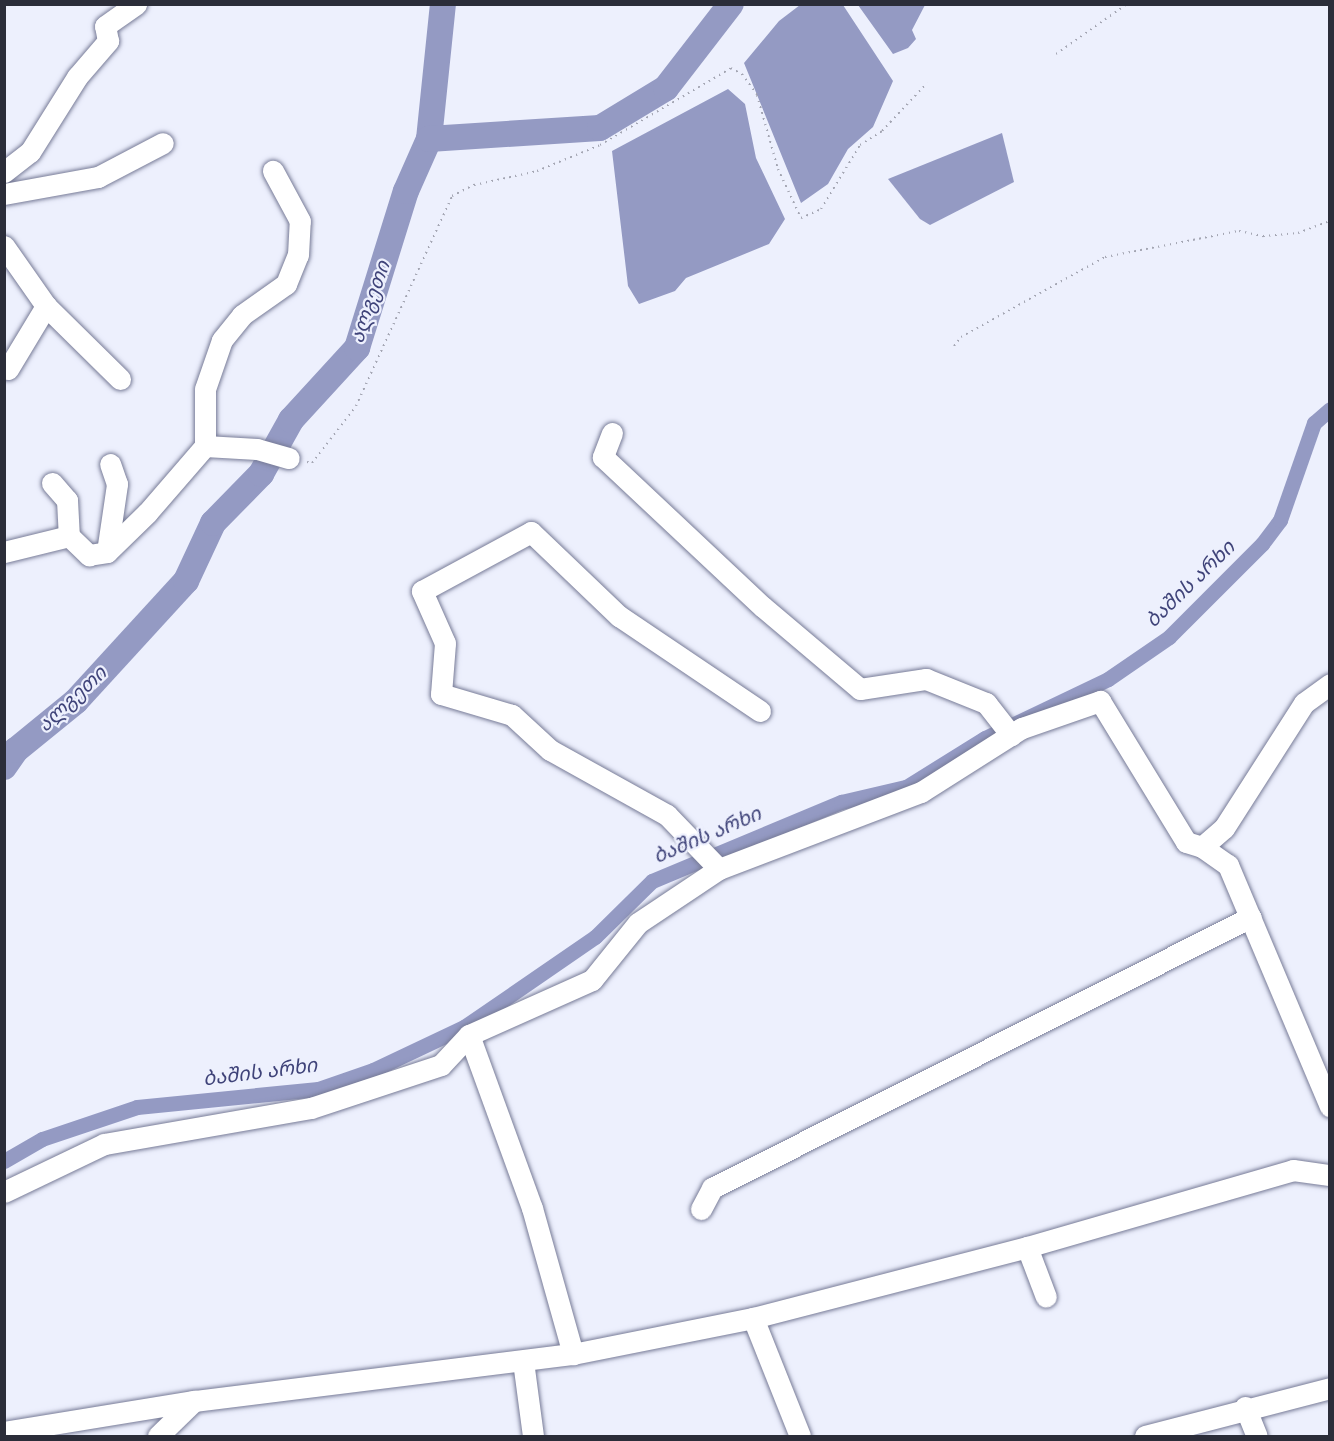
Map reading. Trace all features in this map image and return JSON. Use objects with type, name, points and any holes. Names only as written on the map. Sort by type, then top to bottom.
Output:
[{"type":"street","points":[[4,172],[30,152],[77,77],[108,40],[105,26],[136,4]]},
{"type":"street","points":[[4,194],[98,177],[164,143]]},
{"type":"street","points":[[52,483],[67,500],[69,536],[89,555],[106,552],[147,513],[205,446],[205,389],[222,340],[242,315],[286,284],[298,255],[300,222],[273,171]]},
{"type":"street","points":[[4,246],[46,306],[120,379]]},
{"type":"street","points":[[8,369],[46,306]]},
{"type":"street","points":[[612,433],[603,457],[763,607],[860,689],[926,679],[986,703],[1011,735]]},
{"type":"street","points":[[205,446],[257,449],[289,458]]},
{"type":"street","points":[[106,552],[117,484],[110,464]]},
{"type":"street","points":[[719,869],[667,815],[550,750],[512,715],[441,694],[445,643],[422,591],[531,532],[619,616],[760,711]]},
{"type":"street","points":[[4,552],[69,536]]},
{"type":"street","points":[[1202,847],[1224,828],[1304,703],[1329,684]]},
{"type":"street","points":[[4,1192],[104,1144],[310,1108],[441,1065],[469,1035],[592,980],[638,923],[719,869],[921,792],[1011,735],[1100,701],[1186,842],[1202,847],[1228,865],[1329,1106]]},
{"type":"street","points":[[701,1209],[712,1188],[1251,917]]},
{"type":"street","points":[[469,1035],[532,1208],[573,1354]]},
{"type":"street","points":[[4,1432],[194,1401],[573,1354],[753,1318],[1027,1247],[1293,1170],[1329,1176]]},
{"type":"street","points":[[1027,1247],[1046,1297]]},
{"type":"street","points":[[753,1318],[800,1437]]},
{"type":"street","points":[[523,1361],[533,1437]]},
{"type":"street","points":[[1145,1437],[1245,1407],[1329,1388]]},
{"type":"street","points":[[158,1437],[194,1401]]},
{"type":"street","points":[[1245,1407],[1257,1437]]},
{"type":"path","points":[[1056,54],[1127,4]]},
{"type":"path","points":[[289,458],[312,463],[356,406],[452,196],[474,186],[537,171],[600,145],[731,68],[742,74],[757,95],[778,169],[801,218],[821,208],[860,145],[882,131],[927,83]]},
{"type":"path","points":[[954,346],[961,337],[1105,257],[1239,231],[1263,236],[1298,233],[1329,221]]},
{"type":"water","points":[[800,5],[843,5],[893,81],[873,127],[848,149],[828,184],[801,203],[744,63],[779,21]]},
{"type":"water","points":[[858,5],[925,5],[912,30],[916,39],[908,48],[893,54]]},
{"type":"water","points":[[728,89],[745,104],[756,158],[785,219],[769,244],[686,278],[675,291],[639,304],[628,286],[612,151]]},
{"type":"water","points":[[1002,133],[1014,182],[930,225],[920,219],[888,179]]},
{"type":"waterway","points":[[429,139],[443,4]]},
{"type":"waterway","name":"ალგეთი","points":[[4,767],[16,750],[76,701],[186,581],[213,523],[261,474],[291,420],[357,348],[406,191],[429,139],[600,128],[666,88],[731,4]]},
{"type":"waterway","name":"ბაშის არხი","points":[[4,1161],[42,1139],[137,1107],[318,1089],[373,1070],[464,1027],[595,937],[652,881],[841,802],[906,787],[985,738],[1108,679],[1169,637],[1262,544],[1280,520],[1314,423],[1330,409]]}]
